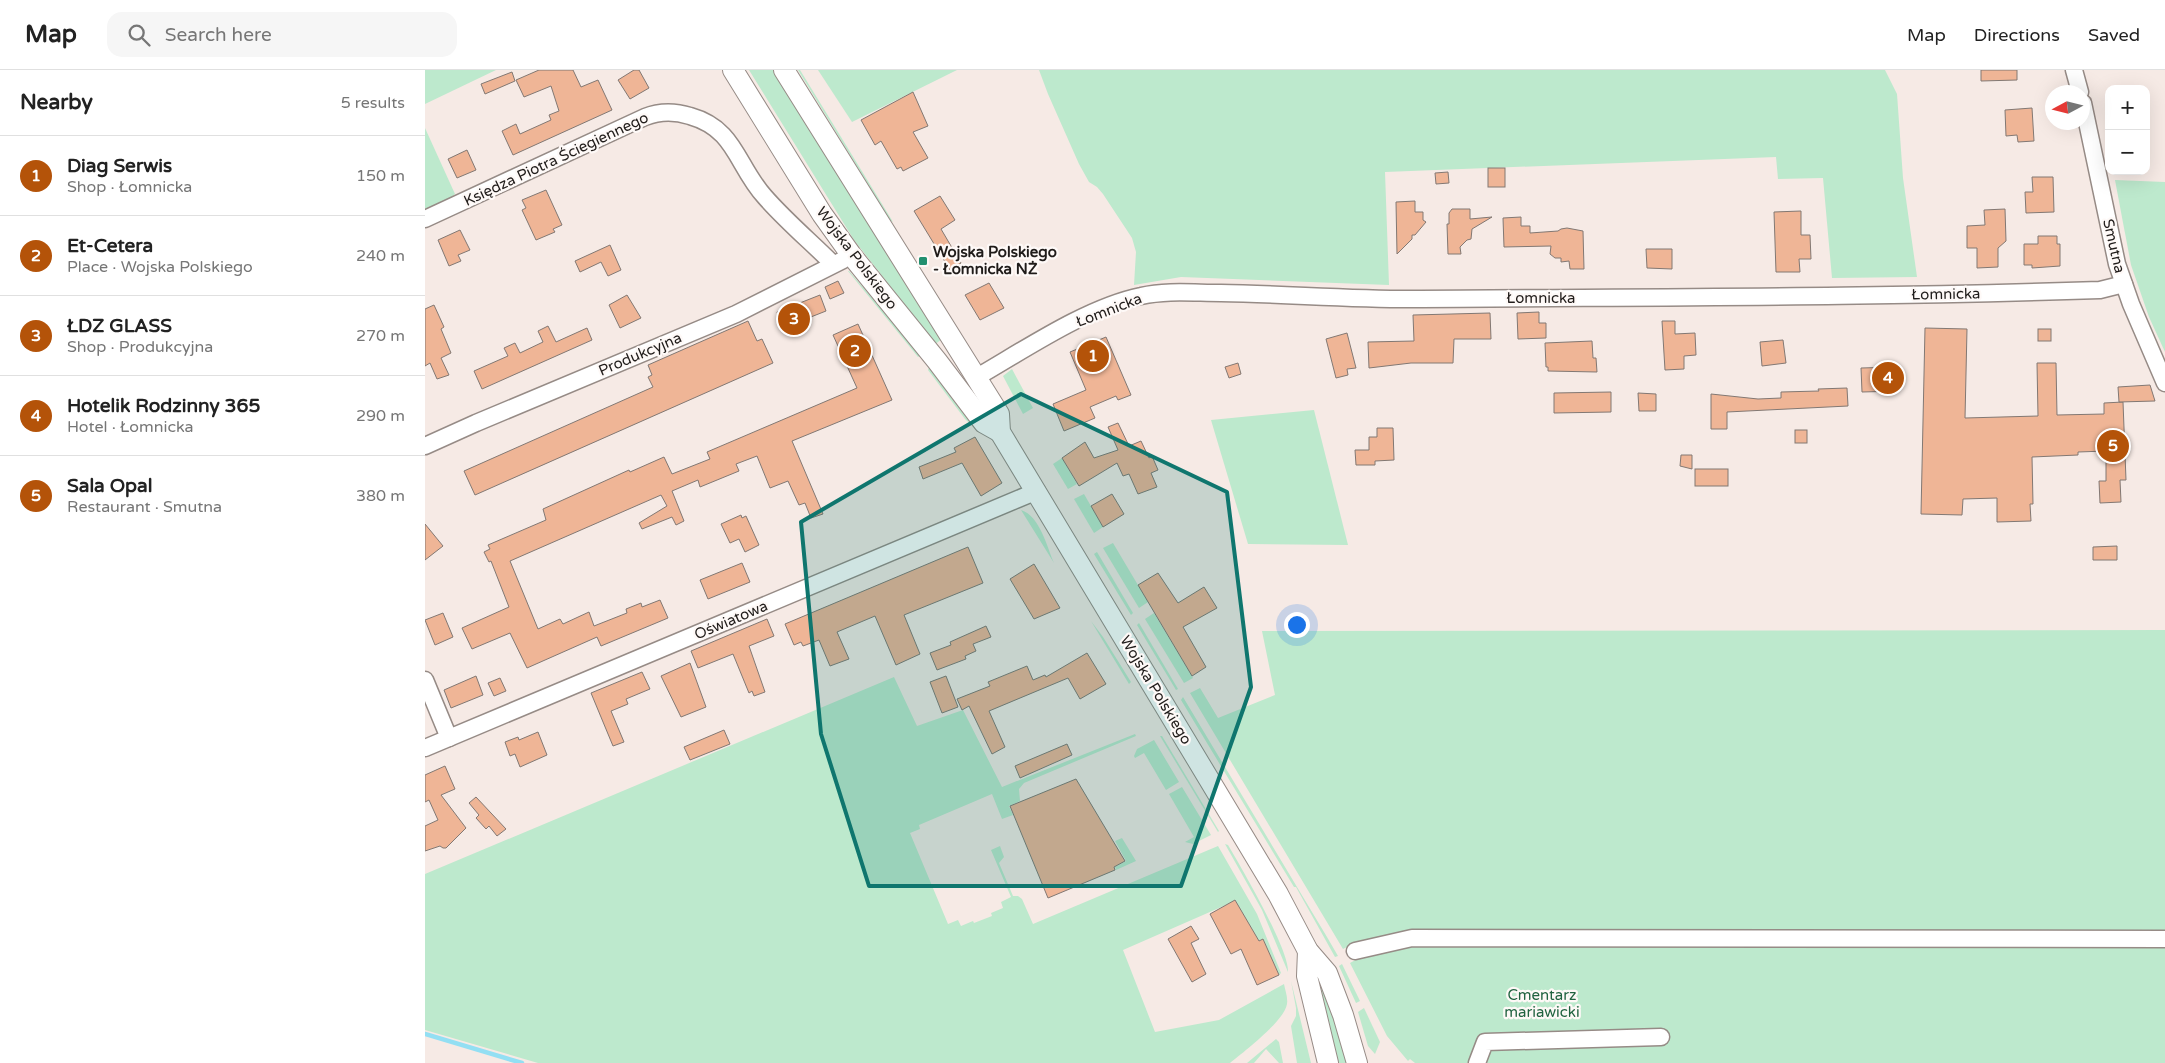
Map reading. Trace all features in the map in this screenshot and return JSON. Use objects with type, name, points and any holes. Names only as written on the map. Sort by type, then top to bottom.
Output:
[{"type":"main road","name":"Wojska Polskiego","points":[[733,70],[817,206],[852,256],[943,368],[984,423],[1000,432],[1278,894],[1308,951],[1327,973],[1343,1015],[1357,1063]]},
{"type":"main road","name":"Wojska Polskiego","points":[[785,70],[999,414],[1000,432]]},
{"type":"main road","points":[[1308,951],[1307,976],[1328,1063]]},
{"type":"street","points":[[2074,70],[2078,85]]},
{"type":"street","name":"Księdza Piotra Ściegiennego","points":[[425,219],[645,117],[660,112],[671,112],[703,120],[724,134],[765,196],[833,264]]},
{"type":"street","name":"Smutna","points":[[2089,130],[2124,284],[2165,383]]},
{"type":"street","name":"Produkcyjna","points":[[425,446],[736,314],[852,256]]},
{"type":"street","name":"Łomnicka","points":[[977,377],[1041,339],[1083,318],[1123,301],[1154,293],[1299,294],[1406,299],[1872,296],[2100,290],[2124,284]]},
{"type":"street","name":"Oświatowa","points":[[425,748],[1037,491]]},
{"type":"street","points":[[425,680],[449,738]]},
{"type":"street","points":[[1355,951],[1412,938],[2165,939]]},
{"type":"street","points":[[1477,1063],[1485,1042],[1661,1037]]},
{"type":"highlighted area","points":[[1021,394],[1227,492],[1251,687],[1181,886],[869,886],[821,734],[801,522]]},
{"type":"green space","points":[[425,70],[496,70],[425,104]]},
{"type":"green space","points":[[749,70],[773,70],[942,339],[934,345],[854,240]]},
{"type":"green space","points":[[798,70],[800,70],[893,222],[890,220]]},
{"type":"green space","points":[[818,70],[957,70],[852,122]]},
{"type":"green space","points":[[1039,70],[1885,70],[1897,94],[1903,178],[1917,277],[1832,278],[1823,178],[1778,179],[1776,157],[1385,172],[1389,285],[1181,277],[1134,285],[1136,252],[1132,238],[1103,194],[1089,182],[1079,164]]},
{"type":"green space","points":[[425,128],[455,194],[448,200],[425,210]]},
{"type":"green space","points":[[2115,180],[2165,182],[2165,352],[2149,317],[2131,265]]},
{"type":"green space","points":[[849,271],[921,355],[918,357]]},
{"type":"green space","points":[[929,367],[979,433],[965,419],[928,370]]},
{"type":"green space","points":[[1012,369],[1033,408],[1023,414],[1003,376]]},
{"type":"green space","points":[[1314,410],[1348,545],[1248,544],[1211,420]]},
{"type":"green space","points":[[1062,458],[1077,484],[1068,489],[1053,464]]},
{"type":"green space","points":[[1084,494],[1103,527],[1094,533],[1074,499]]},
{"type":"green space","points":[[1021,510],[1028,513],[1038,525],[1054,563]]},
{"type":"green space","points":[[1113,543],[1148,602],[1139,608],[1103,548]]},
{"type":"green space","points":[[1097,552],[1133,613],[1131,615],[1094,554]]},
{"type":"green space","points":[[1154,613],[1193,678],[1184,683],[1145,619]]},
{"type":"green space","points":[[1091,621],[1131,682],[1129,684]]},
{"type":"green space","points":[[1139,623],[1178,689],[1176,690],[1137,625]]},
{"type":"green space","name":"Cmentarz mariawicki","points":[[2165,630],[2165,1063],[1415,1063],[1410,1059],[1408,1061],[1387,1036],[1350,963],[1359,958],[1351,945],[1343,949],[1190,693],[1200,688],[1218,718],[1275,695],[1262,631]]},
{"type":"green space","points":[[894,677],[917,726],[963,710],[1002,787],[1135,734],[1136,736],[1024,783],[1019,789],[1020,801],[1009,806],[1013,815],[1002,819],[992,794],[919,825],[920,829],[910,833],[948,924],[958,920],[961,926],[992,916],[991,913],[1003,908],[1001,902],[1011,897],[991,850],[1000,846],[1004,857],[999,863],[1013,896],[1018,896],[1022,899],[1033,924],[1218,846],[1257,914],[1281,973],[1279,975],[1263,939],[1259,941],[1235,901],[1123,950],[1155,1032],[1219,1020],[1284,984],[1287,1004],[1285,1011],[1272,1027],[1230,1063],[538,1063],[425,1030],[425,874]]},
{"type":"green space","points":[[1183,697],[1338,956],[1335,957],[1296,887],[1294,887],[1181,700]]},
{"type":"green space","points":[[1160,736],[1162,736],[1218,832]]},
{"type":"green space","points":[[1154,740],[1179,782],[1166,790],[1144,753],[1135,758],[1134,756],[1137,749]]},
{"type":"green space","points":[[1182,787],[1211,835],[1193,844],[1185,842],[1194,837],[1169,794]]},
{"type":"green space","points":[[1122,838],[1136,861],[1116,870],[1115,867],[1126,861],[1115,841]]},
{"type":"green space","points":[[1225,844],[1228,845],[1264,909],[1287,961],[1288,972],[1262,910]]},
{"type":"green space","points":[[1342,964],[1360,1001],[1356,1003],[1339,966]]},
{"type":"green space","points":[[1319,976],[1329,998],[1347,1063],[1336,1063],[1317,977]]},
{"type":"green space","points":[[1291,981],[1311,1063],[1297,1063],[1291,1026],[1296,1016],[1296,1008]]},
{"type":"green space","points":[[1364,1008],[1380,1042],[1375,1054],[1368,1046],[1358,1012]]},
{"type":"green space","points":[[1276,1039],[1279,1042],[1283,1063],[1279,1063],[1266,1049],[1254,1063],[1247,1063]]},
{"type":"building","points":[[539,70],[573,70],[581,87],[598,80],[612,110],[513,155],[502,131],[516,124],[520,134],[551,120],[549,115],[559,111],[551,86],[524,97],[516,80]]},
{"type":"building","points":[[634,70],[639,70],[649,88],[630,99],[618,80]]},
{"type":"building","points":[[1981,70],[2017,70],[2017,80],[1981,81]]},
{"type":"building","points":[[512,72],[515,81],[485,94],[481,84]]},
{"type":"building","points":[[913,92],[928,126],[913,132],[928,158],[903,171],[901,167],[897,169],[881,141],[875,145],[861,120]]},
{"type":"building","points":[[2032,108],[2034,141],[2018,142],[2017,135],[2006,136],[2005,110]]},
{"type":"building","points":[[467,150],[476,170],[457,178],[448,159]]},
{"type":"building","points":[[1488,168],[1505,168],[1505,187],[1488,187]]},
{"type":"building","points":[[1448,172],[1449,183],[1436,184],[1435,173]]},
{"type":"building","points":[[2032,177],[2053,177],[2054,212],[2026,213],[2025,192],[2033,192]]},
{"type":"building","points":[[546,190],[562,225],[553,229],[555,232],[536,240],[522,210],[526,208],[522,200]]},
{"type":"building","points":[[940,196],[955,220],[941,229],[961,263],[950,270],[914,211]]},
{"type":"building","points":[[1415,201],[1415,212],[1423,212],[1423,220],[1426,222],[1415,235],[1412,235],[1412,239],[1397,254],[1396,202]]},
{"type":"building","points":[[1452,209],[1470,209],[1470,219],[1492,217],[1472,229],[1471,239],[1467,240],[1460,247],[1461,254],[1448,254],[1447,224],[1449,224],[1449,213]]},
{"type":"building","points":[[2005,209],[2006,241],[1998,248],[1998,267],[1977,268],[1977,248],[1967,248],[1967,226],[1985,225],[1984,210]]},
{"type":"building","points":[[1801,211],[1801,235],[1810,235],[1811,259],[1799,259],[1800,272],[1776,272],[1774,212]]},
{"type":"building","points":[[1521,217],[1521,226],[1530,226],[1530,233],[1558,231],[1567,228],[1583,231],[1584,269],[1570,269],[1569,261],[1561,262],[1561,258],[1555,258],[1550,254],[1551,246],[1504,247],[1503,218]]},
{"type":"building","points":[[460,230],[470,250],[458,255],[461,261],[449,266],[438,240]]},
{"type":"building","points":[[2038,236],[2057,236],[2057,244],[2060,244],[2060,266],[2032,268],[2032,265],[2024,265],[2024,244],[2038,244]]},
{"type":"building","points":[[610,245],[621,270],[608,276],[601,262],[580,272],[575,261]]},
{"type":"building","points":[[1646,249],[1672,249],[1672,269],[1647,268]]},
{"type":"building","points":[[838,281],[844,293],[830,299],[825,287]]},
{"type":"building","points":[[989,283],[1004,308],[980,320],[965,295]]},
{"type":"building","points":[[627,295],[641,318],[620,328],[609,305]]},
{"type":"building","points":[[820,295],[826,311],[783,328],[777,312]]},
{"type":"building","points":[[434,305],[444,327],[441,329],[451,353],[441,358],[449,375],[437,379],[430,363],[425,366],[425,309]]},
{"type":"building","points":[[1539,312],[1539,323],[1546,323],[1546,338],[1518,339],[1517,313]]},
{"type":"building","points":[[1490,313],[1491,339],[1454,339],[1453,363],[1411,363],[1369,368],[1368,342],[1414,341],[1413,315]]},
{"type":"building","points":[[748,321],[757,341],[762,339],[773,363],[475,495],[464,471],[653,387],[648,377],[652,375],[648,365]]},
{"type":"building","points":[[1662,321],[1675,321],[1675,334],[1695,333],[1696,355],[1684,356],[1684,369],[1665,370]]},
{"type":"building","points":[[858,324],[892,400],[792,441],[823,514],[811,518],[805,503],[799,505],[788,481],[770,488],[757,456],[736,464],[739,471],[700,487],[698,480],[672,491],[684,521],[676,525],[672,517],[642,529],[639,523],[667,506],[661,495],[510,561],[538,629],[560,619],[563,624],[589,612],[594,626],[627,613],[626,609],[641,603],[642,607],[660,600],[668,618],[601,646],[597,637],[527,668],[510,633],[472,649],[462,628],[509,607],[491,561],[489,562],[484,552],[490,549],[488,545],[546,520],[543,509],[629,470],[630,472],[664,457],[672,474],[710,459],[707,452],[857,388],[833,335]]},
{"type":"building","points":[[548,326],[556,342],[587,328],[592,340],[482,389],[474,371],[508,356],[504,348],[515,343],[520,353],[543,342],[538,331]]},
{"type":"building","points":[[1925,328],[1967,329],[1965,418],[2038,416],[2037,363],[2056,363],[2057,415],[2104,414],[2104,403],[2123,402],[2126,480],[2120,480],[2121,502],[2100,503],[2099,481],[2106,481],[2106,451],[2078,452],[2078,455],[2032,457],[2033,504],[2030,504],[2031,521],[1997,522],[1997,498],[1963,499],[1962,515],[1921,514]]},
{"type":"building","points":[[2038,329],[2051,329],[2051,341],[2038,341]]},
{"type":"building","points":[[1347,333],[1356,368],[1347,369],[1348,375],[1336,378],[1326,339]]},
{"type":"building","points":[[1106,337],[1131,395],[1118,400],[1116,396],[1090,407],[1095,418],[1064,431],[1053,404],[1086,390],[1070,352]]},
{"type":"building","points":[[1783,340],[1786,363],[1762,366],[1760,342]]},
{"type":"building","points":[[1592,341],[1593,358],[1596,358],[1597,372],[1548,371],[1548,367],[1546,367],[1545,343]]},
{"type":"building","points":[[1238,363],[1241,374],[1229,378],[1225,367]]},
{"type":"building","points":[[1897,367],[1898,391],[1862,392],[1861,368]]},
{"type":"building","points":[[2150,385],[2155,401],[2119,402],[2118,387]]},
{"type":"building","points":[[1847,388],[1848,406],[1727,412],[1727,429],[1711,429],[1711,394],[1758,399],[1781,398],[1781,392]]},
{"type":"building","points":[[1611,392],[1611,412],[1554,413],[1554,393]]},
{"type":"building","points":[[1638,393],[1656,394],[1656,411],[1639,411]]},
{"type":"building","points":[[1118,423],[1129,446],[1141,441],[1149,458],[1152,456],[1158,470],[1151,473],[1157,487],[1138,494],[1129,474],[1123,476],[1117,463],[1079,486],[1062,458],[1085,442],[1094,458],[1118,450],[1108,427]]},
{"type":"building","points":[[1377,428],[1393,428],[1394,460],[1375,461],[1375,465],[1356,465],[1355,450],[1369,450],[1369,437],[1377,437]]},
{"type":"building","points":[[1795,430],[1807,430],[1807,443],[1795,443]]},
{"type":"building","points":[[975,437],[1002,483],[981,496],[962,463],[923,479],[919,467],[956,452],[954,448]]},
{"type":"building","points":[[1681,455],[1692,455],[1692,469],[1680,466]]},
{"type":"building","points":[[1695,469],[1728,469],[1728,486],[1695,486]]},
{"type":"building","points":[[1112,494],[1124,514],[1103,527],[1091,506]]},
{"type":"building","points":[[741,515],[742,518],[746,516],[759,545],[745,552],[739,539],[730,543],[721,524]]},
{"type":"building","points":[[425,524],[443,546],[425,560]]},
{"type":"building","points":[[2117,546],[2117,560],[2093,560],[2093,547]]},
{"type":"building","points":[[968,547],[983,583],[904,615],[920,654],[896,665],[875,616],[837,632],[849,659],[830,666],[819,640],[803,646],[801,642],[794,645],[785,624]]},
{"type":"building","points":[[742,563],[750,582],[708,599],[700,580]]},
{"type":"building","points":[[1034,564],[1060,608],[1034,619],[1010,579]]},
{"type":"building","points":[[1158,573],[1178,603],[1204,587],[1217,608],[1183,627],[1206,667],[1192,676],[1138,585]]},
{"type":"building","points":[[443,613],[453,637],[435,645],[425,620]]},
{"type":"building","points":[[767,619],[774,636],[749,646],[765,692],[754,696],[752,691],[749,693],[733,654],[698,668],[691,651]]},
{"type":"building","points":[[986,626],[991,637],[973,644],[976,651],[965,656],[966,659],[937,670],[930,653],[951,645],[950,642]]},
{"type":"building","points":[[1087,653],[1106,684],[1080,699],[1068,678],[989,711],[1005,747],[992,754],[969,706],[962,710],[957,699],[990,686],[988,682],[1027,666],[1033,680],[1045,675],[1046,677]]},
{"type":"building","points":[[690,663],[706,707],[681,717],[661,676]]},
{"type":"building","points":[[642,672],[650,689],[626,699],[628,704],[611,711],[624,742],[613,746],[591,693]]},
{"type":"building","points":[[476,676],[483,695],[451,708],[444,690]]},
{"type":"building","points":[[946,676],[958,707],[942,713],[930,682]]},
{"type":"building","points":[[500,678],[506,691],[494,696],[488,683]]},
{"type":"building","points":[[724,730],[730,744],[690,760],[684,747]]},
{"type":"building","points":[[538,732],[547,755],[520,767],[515,754],[510,756],[505,742],[518,737],[519,740]]},
{"type":"building","points":[[1067,744],[1072,755],[1020,778],[1015,766]]},
{"type":"building","points":[[445,766],[455,789],[441,795],[466,828],[446,848],[440,846],[425,851],[425,826],[438,820],[429,800],[425,802],[425,775]]},
{"type":"building","points":[[1076,779],[1125,861],[1114,867],[1115,870],[1048,898],[1010,806]]},
{"type":"building","points":[[476,797],[506,829],[497,836],[489,826],[486,829],[476,818],[479,815],[469,803]]},
{"type":"building","points":[[1235,900],[1259,941],[1263,939],[1279,975],[1257,985],[1241,949],[1231,954],[1210,914]]},
{"type":"building","points":[[1191,926],[1199,939],[1191,943],[1206,974],[1192,982],[1168,939]]},
{"type":"waterway","points":[[425,1034],[522,1063]]},
{"type":"place","name":"Wojska Polskiego - Łomnicka NŻ","points":[[923,261]]},
{"type":"place","name":"ŁDZ GLASS","points":[[794,319]]},
{"type":"place","name":"Et-Cetera","points":[[855,351]]},
{"type":"place","name":"Diag Serwis","points":[[1093,356]]},
{"type":"place","name":"Hotelik Rodzinny 365","points":[[1888,378]]},
{"type":"place","name":"Sala Opal","points":[[2113,446]]}]
